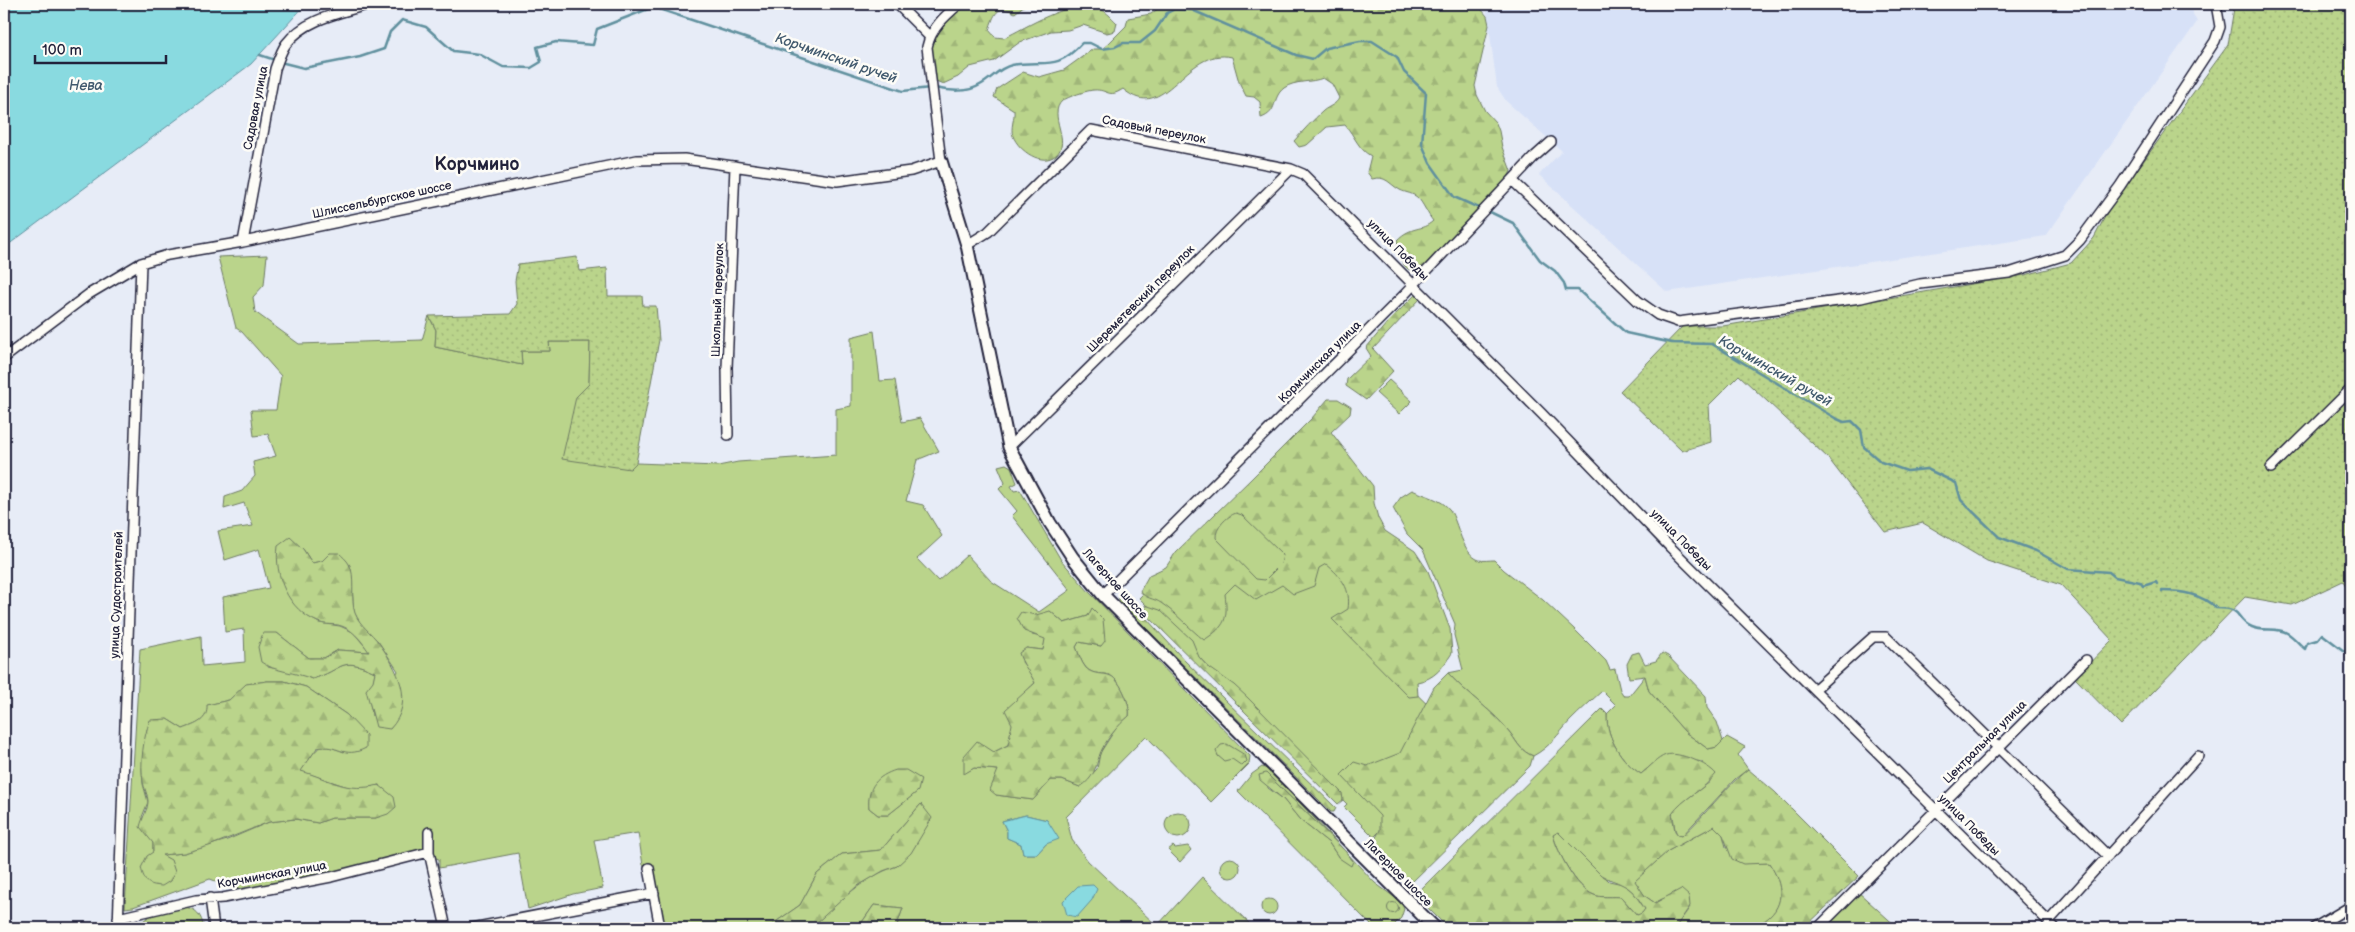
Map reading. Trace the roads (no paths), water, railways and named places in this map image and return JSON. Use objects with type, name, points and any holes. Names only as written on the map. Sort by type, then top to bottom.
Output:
[{"type":"street","name":"Садовая улица","points":[[243,242],[275,69],[281,53],[286,44],[307,24],[370,4]]},
{"type":"street","points":[[897,4],[929,36]]},
{"type":"street","points":[[941,161],[926,47],[929,36],[943,18],[960,4]]},
{"type":"street","points":[[1513,181],[1638,301],[1658,315],[1678,322],[1861,298],[1920,284],[2009,273],[2065,255],[2097,218],[2215,41],[2220,27],[2216,4]]},
{"type":"street","name":"Садовый переулок","points":[[967,246],[988,232],[1091,130],[1290,169]]},
{"type":"street","name":"Кормчинская улица","points":[[1103,595],[1414,284],[1533,158],[1551,142]]},
{"type":"street","name":"Шлиссельбургское шоссе","points":[[4,358],[89,294],[141,263],[209,247],[243,242],[637,160],[684,159],[836,181],[911,171],[941,161]]},
{"type":"street","name":"Лагерное шоссе","points":[[941,161],[967,246],[1009,447],[1050,523],[1073,558],[1103,595],[1435,928]]},
{"type":"street","name":"Школьный переулок","points":[[728,435],[727,368],[734,166]]},
{"type":"street","name":"улица Победы","points":[[1290,169],[1303,174],[1414,284],[1670,547],[2052,925]]},
{"type":"street","name":"Шереметевский переулок","points":[[1009,447],[1290,169]]},
{"type":"street","name":"улица Судостроителей","points":[[118,928],[141,263]]},
{"type":"street","points":[[2271,468],[2351,389]]},
{"type":"street","points":[[1815,689],[1873,637],[1886,637],[2108,856]]},
{"type":"street","name":"Центральная улица","points":[[1818,928],[2086,660]]},
{"type":"street","points":[[2052,925],[2108,856],[2198,756]]},
{"type":"street","points":[[429,832],[429,852],[446,928]]},
{"type":"street","name":"Корчминская улица","points":[[118,918],[210,898],[331,877],[429,852]]},
{"type":"street","points":[[649,868],[660,928]]},
{"type":"street","points":[[472,928],[654,892]]},
{"type":"street","points":[[210,898],[214,928]]},
{"type":"street","points":[[2314,928],[2351,906]]},
{"type":"water","name":"Нева","points":[[4,4],[306,4],[251,64],[4,248]]},
{"type":"water","points":[[1026,815],[1047,820],[1059,839],[1046,844],[1037,854],[1023,854],[1021,844],[1007,838],[1007,831],[1002,821]]},
{"type":"water","points":[[1093,885],[1097,889],[1092,900],[1077,917],[1067,915],[1063,901],[1078,886]]},
{"type":"waterway","name":"Корчминский ручей","points":[[280,62],[304,68],[360,57],[384,49],[390,32],[402,20],[426,27],[453,51],[479,54],[503,67],[531,68],[541,62],[537,47],[556,42],[593,45],[597,29],[653,7],[903,91],[930,88]]},
{"type":"waterway","name":"Корчминский ручей","points":[[935,88],[952,90],[975,88],[1007,66],[1056,62],[1073,52],[1082,43],[1090,43],[1102,49],[1115,47],[1123,43],[1140,43],[1155,31],[1167,13],[1175,9],[1192,10],[1296,55],[1313,59],[1326,48],[1360,41],[1372,41],[1397,57],[1404,72],[1426,93],[1422,144],[1430,163],[1454,197],[1479,208]]},
{"type":"waterway","name":"Корчминский ручей","points":[[260,55],[275,60]]},
{"type":"waterway","name":"Корчминский ручей","points":[[1490,212],[1513,223],[1540,260],[1555,271],[1564,283],[1566,290],[1578,290],[1626,333],[1672,343],[1712,344],[1835,418],[1844,422],[1852,421],[1861,430],[1864,447],[1881,462],[1907,471],[1927,469],[1956,483],[1961,500],[1999,537],[2036,551],[2068,569],[2109,572],[2115,577],[2140,582],[2143,586],[2156,582],[2157,584]]},
{"type":"waterway","name":"Корчминский ручей","points":[[2162,591],[2198,596],[2216,608],[2225,608],[2236,612],[2246,624],[2252,627],[2283,631],[2292,636],[2305,649],[2307,643],[2317,640],[2322,634],[2344,651],[2351,653]]},
{"type":"district","name":"Корчмино","points":[[477,164]]}]
